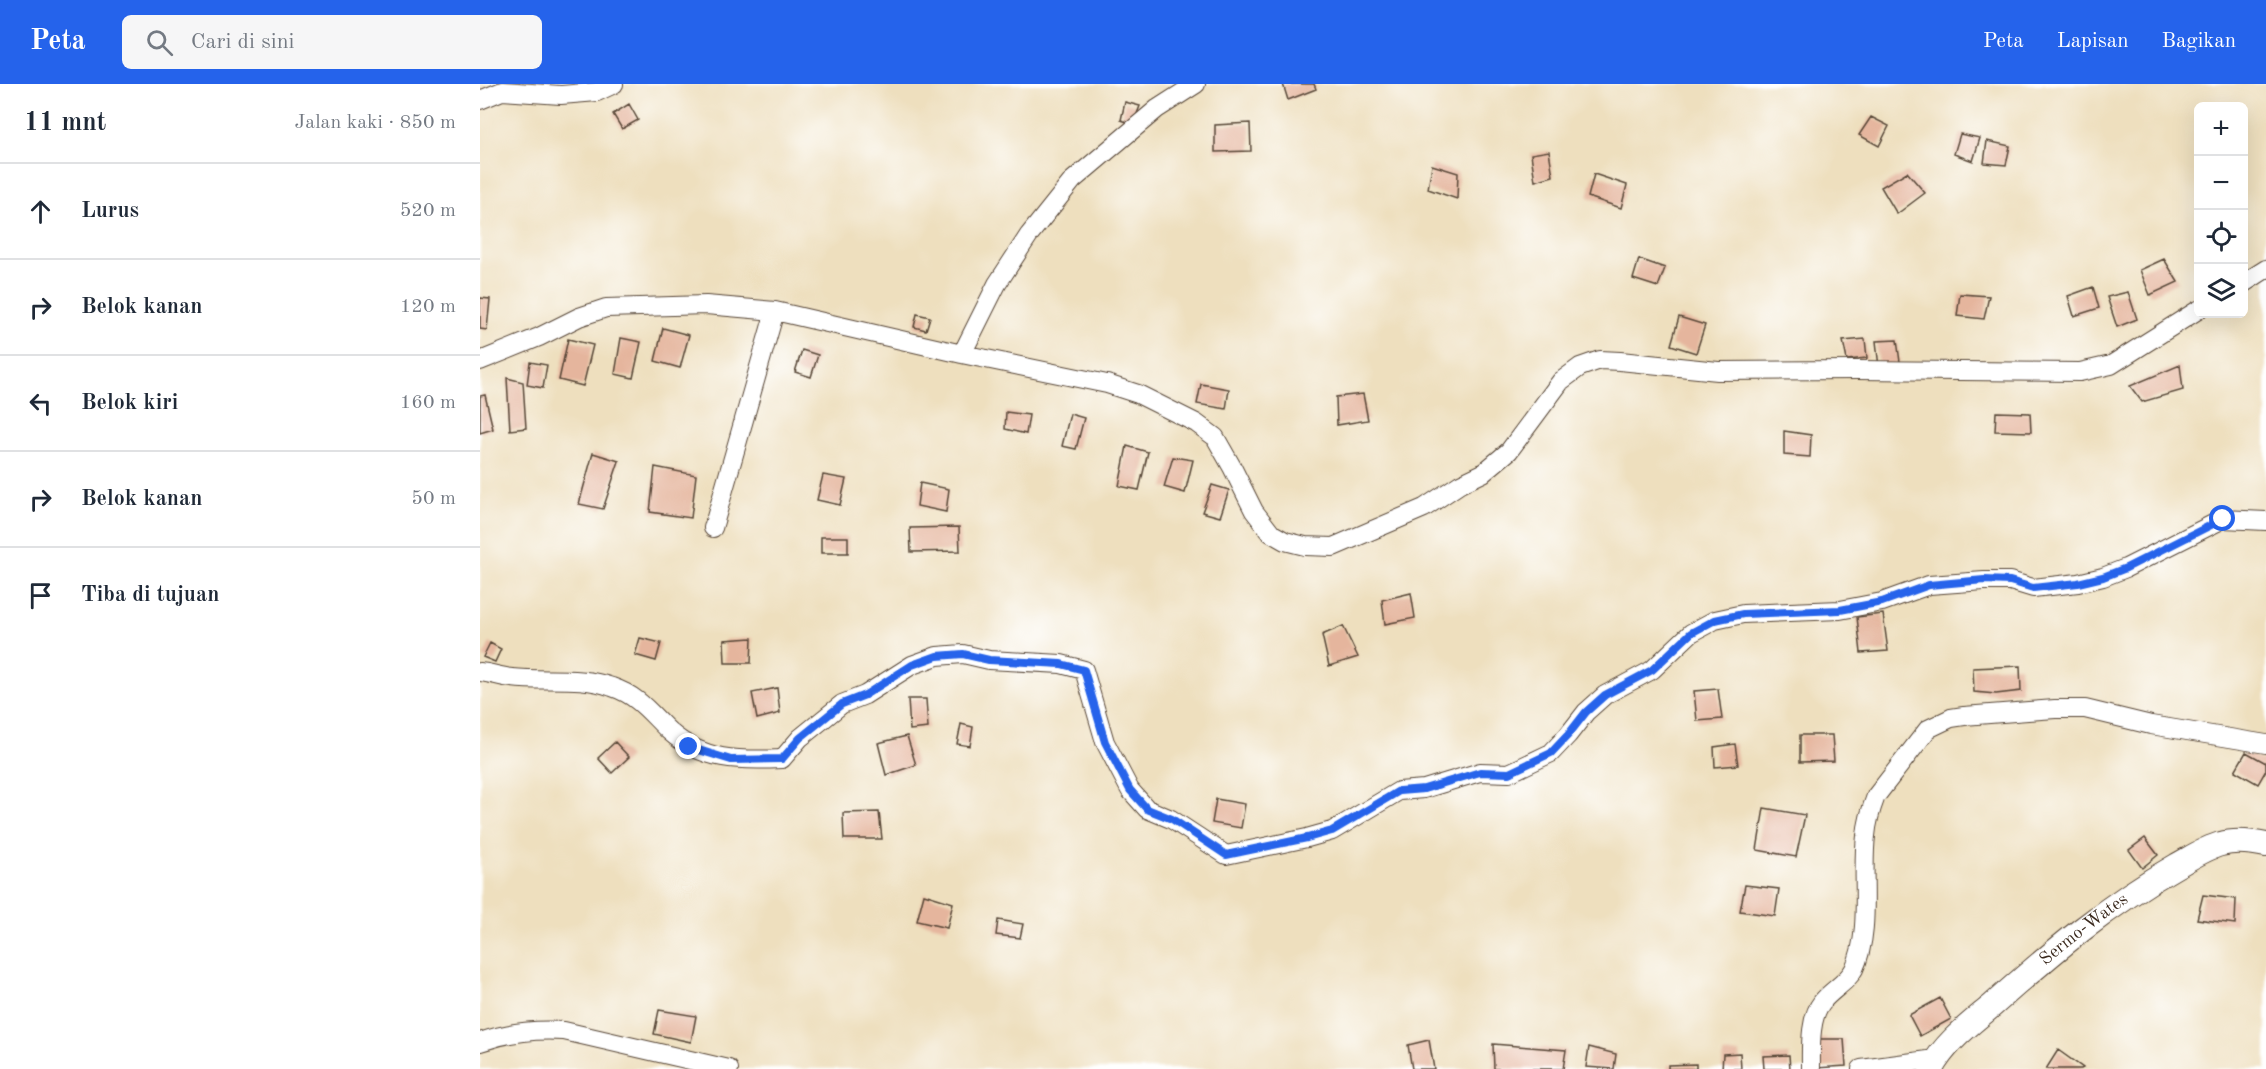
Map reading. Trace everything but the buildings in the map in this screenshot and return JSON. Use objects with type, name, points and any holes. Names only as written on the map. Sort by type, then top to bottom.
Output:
[{"type":"main road","name":"Sermo-Wates","points":[[1934,1064],[1953,1040],[2047,956],[2125,897],[2180,864],[2220,844],[2249,842],[2266,845]]},
{"type":"street","points":[[480,100],[502,91],[561,95],[597,92],[614,84]]},
{"type":"street","points":[[962,354],[997,284],[1029,235],[1073,180],[1158,109],[1196,84]]},
{"type":"street","points":[[2248,280],[2266,269]]},
{"type":"street","points":[[480,361],[530,341],[579,317],[606,308],[706,305],[775,310],[962,354],[1107,384],[1138,394],[1197,423],[1215,437],[1254,511],[1271,533],[1285,541],[1305,546],[1332,546],[1354,539],[1424,508],[1460,484],[1483,473],[1509,451],[1561,381],[1580,367],[1600,360],[1718,371],[2080,372],[2111,365],[2194,313]]},
{"type":"street","points":[[713,528],[775,310]]},
{"type":"street","points":[[480,672],[511,678],[588,680],[612,687],[635,696],[670,732],[689,747],[731,760],[756,760],[782,759],[800,738],[842,704],[865,695],[912,665],[937,656],[963,654],[989,660],[1061,664],[1084,670],[1105,742],[1130,790],[1147,809],[1172,819],[1226,855],[1332,831],[1399,791],[1424,789],[1480,772],[1509,773],[1551,753],[1586,712],[1605,695],[1652,670],[1691,633],[1715,620],[1743,614],[1840,610],[1882,602],[1929,585],[1984,580],[2010,581],[2033,588],[2078,583],[2126,568],[2223,519],[2266,521]]},
{"type":"street","points":[[1811,1069],[1815,1018],[1821,1003],[1854,969],[1858,955],[1866,890],[1866,837],[1876,796],[1928,729],[1939,723],[1964,716],[2085,709],[2151,725],[2266,744]]},
{"type":"street","points":[[480,1042],[502,1034],[544,1030],[564,1031],[729,1069]]},
{"type":"street","points":[[1861,1069],[1934,1064]]},
{"type":"route","points":[[689,747],[731,760],[782,759],[800,738],[842,704],[865,695],[912,665],[937,656],[963,654],[989,660],[1061,664],[1084,670],[1105,742],[1130,790],[1147,809],[1172,819],[1226,855],[1332,831],[1377,802],[1399,791],[1424,789],[1480,772],[1509,773],[1551,753],[1586,712],[1605,695],[1652,670],[1691,633],[1715,620],[1743,614],[1840,610],[1882,602],[1929,585],[1984,580],[2010,581],[2033,588],[2078,583],[2126,568],[2223,519]]}]
